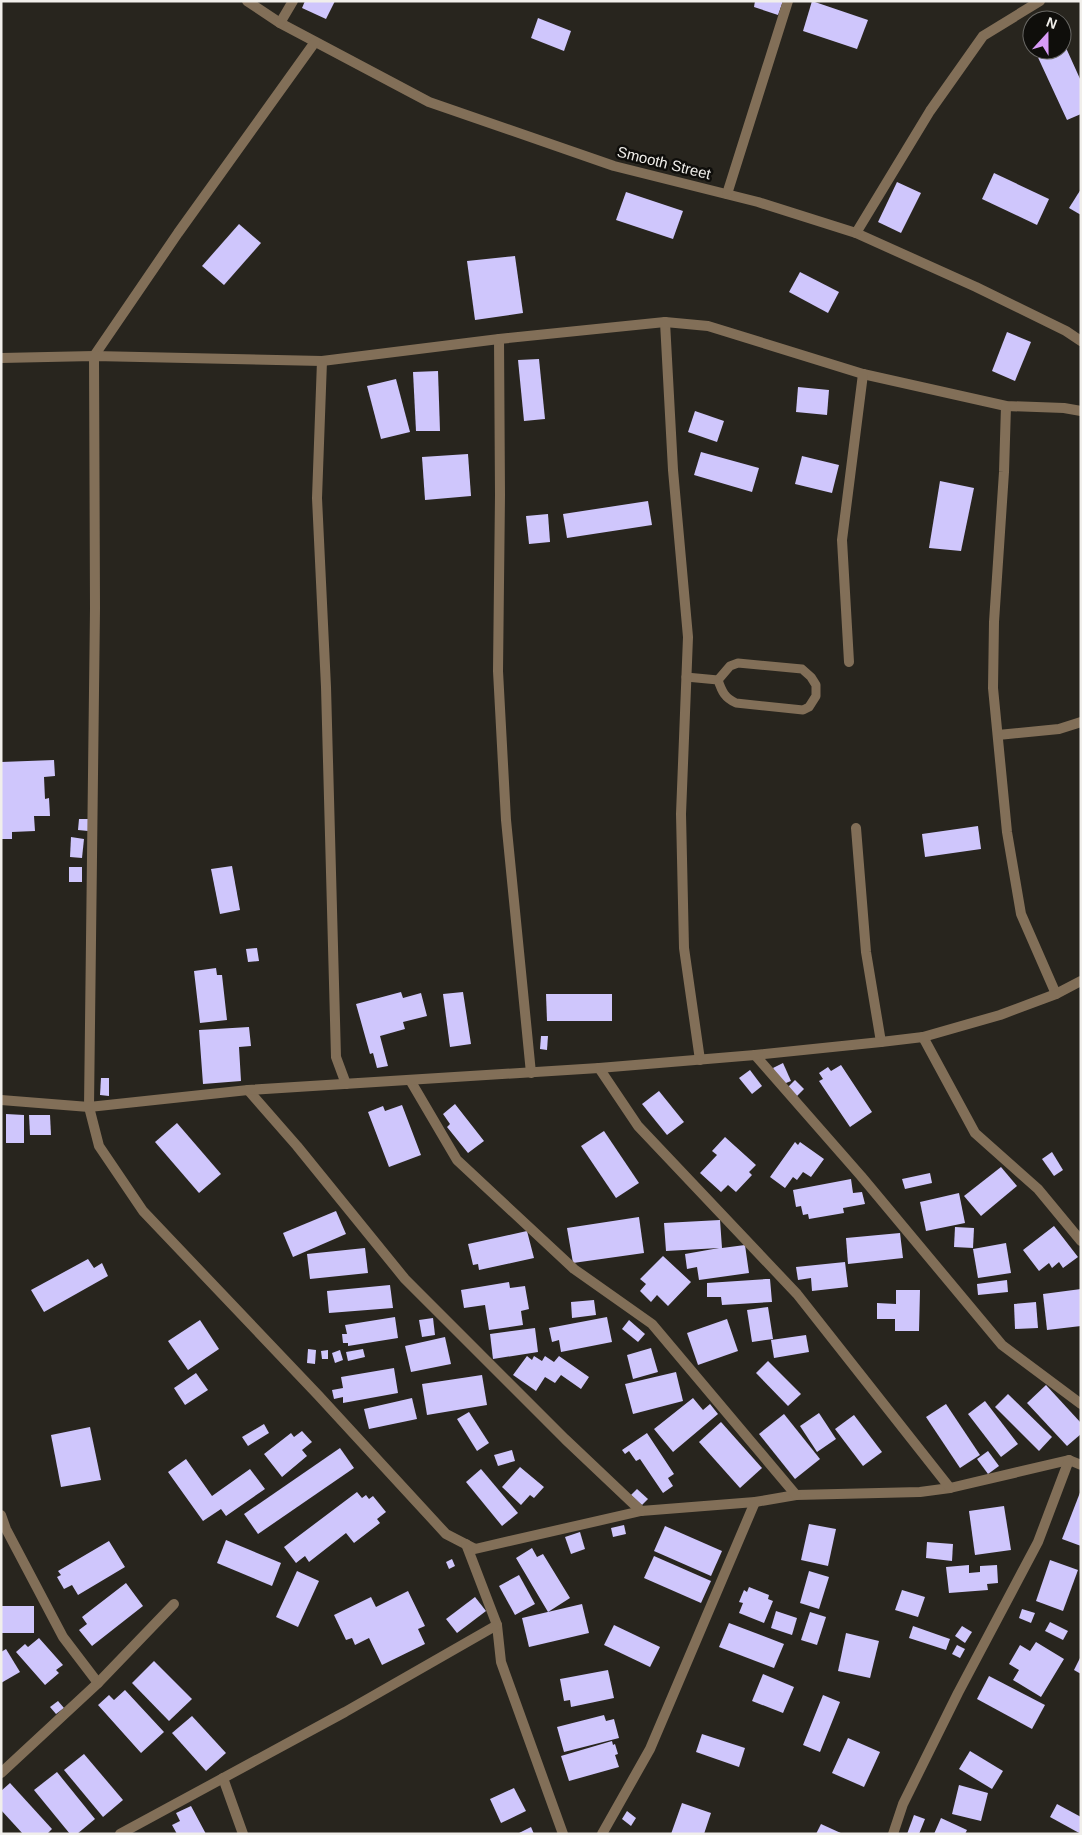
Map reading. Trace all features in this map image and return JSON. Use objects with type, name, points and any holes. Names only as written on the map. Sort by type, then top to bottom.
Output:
[{"type":"street","name":"Smooth Street","points":[[246,1],[280,23],[429,102],[614,166],[758,202],[856,233],[992,295],[1081,340]]},
{"type":"street","points":[[280,23],[293,1]]},
{"type":"street","points":[[727,194],[788,1]]},
{"type":"street","points":[[856,233],[930,111],[983,36],[1040,1]]},
{"type":"street","points":[[315,42],[178,232],[94,356],[95,608],[90,1107],[95,1136],[99,1146],[143,1212],[318,1394],[446,1534],[475,1549],[641,1511],[755,1502],[796,1496],[920,1492],[950,1488],[1069,1460],[1081,1465]]},
{"type":"street","points":[[1,358],[94,356],[322,361],[499,339],[665,322],[708,326],[863,374],[1006,406],[1064,408],[1081,411]]},
{"type":"street","points":[[665,322],[673,470],[688,637],[681,814],[684,948],[700,1060]]},
{"type":"street","points":[[499,339],[498,672],[506,820],[531,1072]]},
{"type":"street","points":[[322,361],[317,498],[326,687],[336,1057],[346,1084]]},
{"type":"street","points":[[849,662],[842,540],[863,374]]},
{"type":"street","points":[[1006,406],[1004,472],[994,622],[994,688],[1008,832],[1021,914],[1056,994]]},
{"type":"street","points":[[998,735],[1058,729],[1081,722]]},
{"type":"street","points":[[856,828],[866,952],[881,1042]]},
{"type":"street","points":[[1,1100],[90,1107],[248,1090],[599,1068],[881,1042],[923,1037],[1000,1015],[1056,994],[1081,981]]},
{"type":"street","points":[[923,1037],[975,1133],[1038,1189],[1081,1241]]},
{"type":"street","points":[[755,1055],[861,1176],[1002,1345],[1081,1404]]},
{"type":"street","points":[[599,1068],[638,1126],[798,1294],[950,1488]]},
{"type":"street","points":[[410,1080],[457,1160],[574,1269],[652,1324],[732,1417],[796,1496]]},
{"type":"street","points":[[248,1090],[297,1146],[404,1279],[641,1511]]},
{"type":"street","points":[[892,1834],[903,1804],[954,1701],[1038,1542],[1069,1460]]},
{"type":"street","points":[[602,1834],[650,1749],[755,1502]]},
{"type":"street","points":[[1,1515],[6,1529],[63,1637],[98,1683]]},
{"type":"street","points":[[466,1544],[497,1625],[501,1662],[563,1834]]},
{"type":"street","points":[[1,1773],[98,1683],[174,1604]]},
{"type":"street","points":[[120,1834],[346,1712],[497,1625]]},
{"type":"street","points":[[223,1778],[242,1834]]},
{"type":"lane","points":[[738,663],[802,669],[811,677],[816,685],[816,696],[809,707],[803,710],[736,704],[727,699],[722,692],[718,680],[730,666],[738,663]]},
{"type":"lane","points":[[686,677],[718,680]]},
{"type":"building","points":[[305,1],[335,1],[326,19],[302,8]]},
{"type":"building","points":[[755,1],[783,1],[778,15],[754,7]]},
{"type":"building","points":[[812,1],[868,20],[857,49],[803,31]]},
{"type":"building","points":[[538,18],[571,31],[564,51],[531,38]]},
{"type":"building","points":[[1039,60],[1072,60],[1081,81],[1081,114],[1067,120]]},
{"type":"building","points":[[994,173],[1049,199],[1037,225],[982,199]]},
{"type":"building","points":[[897,182],[921,193],[901,233],[878,222]]},
{"type":"building","points":[[1081,189],[1081,215],[1069,208]]},
{"type":"building","points":[[626,192],[683,211],[673,239],[616,220]]},
{"type":"building","points":[[239,224],[261,243],[224,285],[202,266]]},
{"type":"building","points":[[515,256],[523,313],[475,320],[467,261]]},
{"type":"building","points":[[800,272],[839,292],[828,313],[789,292]]},
{"type":"building","points":[[1007,332],[1031,342],[1015,381],[992,371]]},
{"type":"building","points":[[539,359],[545,419],[524,421],[518,360]]},
{"type":"building","points":[[438,371],[440,431],[416,431],[413,372]]},
{"type":"building","points":[[396,379],[410,432],[381,439],[367,386]]},
{"type":"building","points":[[798,387],[829,390],[827,415],[796,412]]},
{"type":"building","points":[[695,411],[724,421],[717,442],[688,432]]},
{"type":"building","points":[[701,452],[759,468],[752,492],[694,475]]},
{"type":"building","points":[[468,454],[471,496],[425,500],[422,457]]},
{"type":"building","points":[[802,456],[839,465],[832,493],[795,484]]},
{"type":"building","points":[[940,481],[974,488],[961,551],[929,548]]},
{"type":"building","points":[[648,501],[652,525],[567,538],[563,514]]},
{"type":"building","points":[[548,514],[550,542],[529,544],[526,516]]},
{"type":"building","points":[[54,760],[55,776],[44,777],[45,799],[49,798],[50,816],[34,816],[35,831],[12,832],[12,839],[1,839],[1,762]]},
{"type":"building","points":[[79,819],[88,819],[88,831],[78,830]]},
{"type":"building","points":[[978,826],[981,849],[925,857],[922,834]]},
{"type":"building","points":[[71,837],[84,839],[82,858],[70,857]]},
{"type":"building","points":[[232,866],[240,910],[220,914],[211,869]]},
{"type":"building","points":[[69,867],[82,867],[82,882],[69,882]]},
{"type":"building","points":[[257,948],[259,961],[248,962],[246,949]]},
{"type":"building","points":[[216,968],[217,975],[222,975],[227,1020],[200,1023],[194,971]]},
{"type":"building","points":[[401,992],[403,998],[421,993],[427,1016],[403,1022],[405,1029],[380,1036],[388,1066],[377,1068],[373,1053],[370,1054],[356,1004]]},
{"type":"building","points":[[463,992],[471,1044],[450,1047],[443,994]]},
{"type":"building","points":[[546,994],[612,994],[612,1021],[547,1021]]},
{"type":"building","points":[[249,1027],[251,1046],[239,1047],[241,1081],[203,1084],[199,1030]]},
{"type":"building","points":[[541,1036],[548,1036],[547,1050],[540,1049]]},
{"type":"building","points":[[783,1063],[791,1081],[781,1085],[773,1068]]},
{"type":"building","points":[[841,1065],[872,1112],[850,1127],[819,1081],[823,1079],[819,1073],[828,1067],[831,1071]]},
{"type":"building","points":[[750,1070],[762,1086],[752,1094],[739,1078]]},
{"type":"building","points":[[101,1078],[109,1078],[109,1096],[100,1095]]},
{"type":"building","points":[[795,1080],[804,1089],[795,1098],[786,1089]]},
{"type":"building","points":[[659,1091],[684,1122],[667,1135],[642,1104]]},
{"type":"building","points":[[455,1104],[484,1141],[468,1153],[447,1127],[450,1124],[443,1114]]},
{"type":"building","points":[[402,1105],[421,1155],[389,1167],[368,1112],[383,1106],[385,1111]]},
{"type":"building","points":[[6,1114],[24,1115],[24,1143],[6,1143]]},
{"type":"building","points":[[29,1115],[50,1115],[51,1135],[30,1135]]},
{"type":"building","points":[[177,1123],[221,1174],[199,1193],[155,1142]]},
{"type":"building","points":[[604,1131],[639,1183],[616,1198],[581,1146]]},
{"type":"building","points":[[725,1137],[756,1165],[749,1172],[752,1175],[736,1192],[728,1185],[721,1192],[700,1173],[717,1155],[712,1151]]},
{"type":"building","points":[[795,1142],[798,1145],[800,1142],[824,1159],[811,1177],[803,1172],[797,1180],[793,1177],[785,1188],[770,1177]]},
{"type":"building","points":[[1052,1152],[1063,1170],[1054,1176],[1042,1159]]},
{"type":"building","points":[[1001,1167],[1017,1186],[981,1216],[964,1196]]},
{"type":"building","points":[[930,1173],[932,1183],[905,1189],[902,1179]]},
{"type":"building","points":[[851,1179],[853,1193],[862,1192],[865,1204],[843,1208],[844,1213],[809,1219],[808,1214],[803,1215],[801,1206],[796,1207],[793,1190]]},
{"type":"building","points":[[959,1193],[965,1223],[926,1231],[920,1202]]},
{"type":"building","points":[[336,1211],[346,1234],[293,1257],[283,1233]]},
{"type":"building","points":[[639,1217],[644,1253],[573,1263],[567,1228]]},
{"type":"building","points":[[720,1220],[722,1248],[745,1245],[749,1273],[699,1280],[697,1267],[687,1269],[685,1254],[719,1248],[666,1251],[664,1223]]},
{"type":"building","points":[[1054,1226],[1078,1257],[1063,1268],[1059,1262],[1052,1268],[1049,1263],[1039,1271],[1023,1250]]},
{"type":"building","points":[[955,1227],[974,1228],[973,1248],[954,1247]]},
{"type":"building","points":[[527,1231],[534,1258],[479,1270],[478,1264],[473,1265],[468,1244]]},
{"type":"building","points":[[900,1233],[903,1258],[848,1264],[846,1238]]},
{"type":"building","points":[[1006,1243],[1011,1273],[978,1278],[973,1249]]},
{"type":"building","points":[[365,1248],[368,1273],[310,1279],[307,1254]]},
{"type":"building","points":[[663,1256],[691,1282],[668,1306],[657,1295],[651,1302],[640,1291],[646,1284],[640,1279]]},
{"type":"building","points":[[88,1259],[94,1268],[102,1263],[108,1276],[44,1312],[31,1290]]},
{"type":"building","points":[[845,1262],[848,1287],[812,1291],[811,1278],[798,1280],[796,1267]]},
{"type":"building","points":[[770,1279],[772,1302],[722,1305],[721,1297],[707,1297],[707,1283]]},
{"type":"building","points":[[1007,1280],[1008,1292],[978,1295],[977,1284]]},
{"type":"building","points":[[509,1282],[510,1288],[525,1286],[529,1309],[521,1311],[523,1325],[489,1330],[485,1305],[464,1308],[461,1290]]},
{"type":"building","points":[[390,1285],[393,1308],[329,1313],[327,1291]]},
{"type":"building","points":[[1081,1289],[1081,1326],[1047,1330],[1043,1294]]},
{"type":"building","points":[[896,1290],[920,1290],[919,1331],[895,1331],[895,1319],[877,1319],[877,1303],[896,1304]]},
{"type":"building","points":[[594,1300],[596,1315],[572,1318],[571,1302]]},
{"type":"building","points":[[1036,1302],[1038,1328],[1015,1329],[1014,1304]]},
{"type":"building","points":[[768,1307],[773,1339],[752,1342],[747,1310]]},
{"type":"building","points":[[395,1317],[398,1338],[348,1346],[348,1343],[343,1343],[342,1334],[347,1334],[345,1325]]},
{"type":"building","points":[[607,1317],[612,1342],[561,1352],[559,1340],[552,1342],[549,1328]]},
{"type":"building","points":[[433,1318],[435,1335],[422,1337],[419,1320]]},
{"type":"building","points":[[727,1319],[738,1351],[698,1365],[687,1333]]},
{"type":"building","points":[[200,1320],[219,1349],[188,1370],[168,1341]]},
{"type":"building","points":[[629,1320],[645,1334],[638,1342],[622,1329]]},
{"type":"building","points":[[535,1328],[538,1352],[493,1359],[490,1334]]},
{"type":"building","points":[[806,1335],[809,1352],[774,1358],[771,1340]]},
{"type":"building","points":[[445,1337],[451,1364],[411,1372],[405,1346]]},
{"type":"building","points":[[651,1348],[658,1372],[633,1379],[627,1355]]},
{"type":"building","points":[[308,1349],[316,1350],[315,1364],[307,1363]]},
{"type":"building","points":[[363,1349],[365,1357],[348,1361],[346,1352]]},
{"type":"building","points":[[328,1350],[328,1359],[322,1359],[321,1351]]},
{"type":"building","points":[[340,1350],[343,1360],[335,1363],[332,1353]]},
{"type":"building","points":[[527,1356],[532,1360],[534,1356],[542,1361],[545,1356],[554,1362],[559,1356],[589,1377],[581,1389],[561,1375],[555,1383],[545,1377],[536,1391],[513,1375]]},
{"type":"building","points":[[768,1361],[801,1394],[788,1406],[756,1373]]},
{"type":"building","points":[[394,1368],[398,1393],[343,1403],[343,1397],[334,1399],[332,1390],[343,1388],[341,1377]]},
{"type":"building","points":[[676,1372],[683,1401],[633,1414],[625,1384]]},
{"type":"building","points":[[196,1373],[208,1390],[185,1405],[174,1388]]},
{"type":"building","points":[[482,1375],[487,1405],[427,1415],[422,1384]]},
{"type":"building","points":[[1046,1385],[1081,1423],[1081,1434],[1067,1446],[1027,1403]]},
{"type":"building","points":[[1008,1394],[1052,1437],[1039,1451],[995,1407]]},
{"type":"building","points":[[412,1398],[417,1419],[369,1429],[364,1409]]},
{"type":"building","points":[[693,1398],[703,1410],[710,1404],[718,1414],[673,1452],[654,1429]]},
{"type":"building","points":[[985,1401],[1018,1444],[1001,1457],[968,1414]]},
{"type":"building","points":[[946,1404],[980,1455],[960,1468],[926,1417]]},
{"type":"building","points":[[469,1412],[489,1443],[477,1451],[457,1419]]},
{"type":"building","points":[[819,1413],[836,1439],[817,1452],[800,1426]]},
{"type":"building","points":[[784,1414],[820,1459],[795,1479],[759,1434]]},
{"type":"building","points":[[854,1415],[882,1452],[863,1466],[835,1429]]},
{"type":"building","points":[[721,1422],[762,1468],[740,1488],[699,1442]]},
{"type":"building","points":[[264,1424],[269,1433],[248,1446],[242,1437]]},
{"type":"building","points":[[90,1427],[101,1480],[61,1487],[51,1435]]},
{"type":"building","points":[[302,1431],[312,1442],[302,1450],[307,1456],[282,1477],[264,1454],[291,1433],[294,1437]]},
{"type":"building","points":[[647,1433],[674,1474],[668,1478],[673,1486],[663,1493],[640,1459],[636,1461],[629,1451],[625,1454],[622,1450]]},
{"type":"building","points":[[340,1448],[354,1468],[258,1534],[244,1514]]},
{"type":"building","points":[[512,1450],[515,1461],[498,1466],[494,1455]]},
{"type":"building","points":[[988,1451],[999,1466],[988,1474],[977,1459]]},
{"type":"building","points":[[186,1459],[212,1496],[250,1469],[265,1489],[226,1516],[221,1509],[203,1521],[168,1472]]},
{"type":"building","points":[[520,1467],[544,1487],[534,1498],[530,1495],[521,1505],[502,1487]]},
{"type":"building","points":[[481,1469],[518,1513],[502,1526],[466,1482]]},
{"type":"building","points":[[637,1489],[648,1499],[642,1505],[631,1495]]},
{"type":"building","points":[[1081,1490],[1081,1546],[1062,1539]]},
{"type":"building","points":[[357,1492],[362,1498],[366,1495],[369,1499],[373,1496],[386,1512],[377,1519],[380,1523],[354,1543],[346,1533],[309,1562],[305,1556],[296,1563],[284,1547]]},
{"type":"building","points":[[1004,1506],[1011,1550],[975,1555],[969,1511]]},
{"type":"building","points":[[809,1524],[836,1529],[828,1566],[801,1560]]},
{"type":"building","points":[[624,1525],[626,1534],[613,1537],[611,1528]]},
{"type":"building","points":[[665,1526],[722,1551],[711,1576],[654,1551]]},
{"type":"building","points":[[580,1532],[585,1549],[571,1554],[565,1537]]},
{"type":"building","points":[[226,1540],[281,1563],[272,1586],[217,1563]]},
{"type":"building","points":[[109,1541],[125,1567],[78,1595],[72,1585],[64,1589],[57,1577],[61,1575],[58,1571]]},
{"type":"building","points":[[927,1542],[953,1544],[952,1561],[926,1558]]},
{"type":"building","points":[[532,1548],[537,1557],[543,1554],[570,1598],[548,1612],[516,1558]]},
{"type":"building","points":[[654,1556],[711,1581],[701,1603],[644,1578]]},
{"type":"building","points":[[452,1559],[455,1566],[449,1569],[446,1562]]},
{"type":"building","points":[[1050,1560],[1078,1570],[1063,1611],[1036,1601]]},
{"type":"building","points":[[969,1565],[969,1573],[980,1572],[980,1566],[997,1565],[998,1583],[987,1584],[988,1590],[949,1593],[946,1567]]},
{"type":"building","points":[[297,1571],[319,1581],[298,1627],[276,1617]]},
{"type":"building","points":[[809,1571],[829,1577],[819,1609],[800,1603]]},
{"type":"building","points":[[519,1575],[535,1604],[515,1615],[499,1586]]},
{"type":"building","points":[[126,1583],[143,1606],[92,1646],[79,1630],[87,1624],[82,1617]]},
{"type":"building","points":[[749,1587],[769,1595],[768,1599],[773,1601],[764,1623],[739,1613],[743,1603],[739,1602],[744,1590],[747,1592]]},
{"type":"building","points":[[902,1590],[925,1597],[918,1617],[895,1610]]},
{"type":"building","points":[[408,1591],[425,1626],[418,1629],[425,1644],[382,1665],[369,1638],[355,1645],[352,1638],[346,1640],[334,1615],[371,1597],[376,1607]]},
{"type":"building","points":[[475,1597],[486,1611],[457,1633],[446,1619]]},
{"type":"building","points":[[582,1604],[589,1633],[529,1647],[522,1618]]},
{"type":"building","points":[[1,1606],[34,1606],[34,1633],[1,1633]]},
{"type":"building","points":[[1022,1609],[1035,1613],[1031,1623],[1019,1618]]},
{"type":"building","points":[[776,1611],[797,1618],[792,1635],[771,1628]]},
{"type":"building","points":[[810,1612],[826,1617],[817,1645],[801,1640]]},
{"type":"building","points":[[1050,1622],[1068,1631],[1063,1640],[1045,1631]]},
{"type":"building","points":[[729,1623],[784,1644],[774,1668],[719,1647]]},
{"type":"building","points":[[614,1625],[660,1647],[650,1667],[604,1645]]},
{"type":"building","points":[[913,1626],[950,1639],[946,1650],[909,1638]]},
{"type":"building","points":[[962,1626],[972,1632],[965,1643],[955,1636]]},
{"type":"building","points":[[846,1633],[879,1641],[870,1678],[838,1671]]},
{"type":"building","points":[[39,1638],[63,1665],[56,1670],[59,1673],[45,1685],[16,1652],[25,1644],[28,1647]]},
{"type":"building","points":[[1036,1642],[1064,1659],[1041,1697],[1013,1680],[1019,1670],[1009,1664],[1020,1645],[1030,1651]]},
{"type":"building","points":[[957,1645],[965,1649],[960,1658],[952,1654]]},
{"type":"building","points":[[6,1649],[20,1672],[1,1683],[1,1652]]},
{"type":"building","points":[[1081,1656],[1081,1674],[1074,1670]]},
{"type":"building","points":[[154,1661],[192,1699],[169,1721],[132,1683]]},
{"type":"building","points":[[608,1670],[614,1698],[571,1707],[570,1700],[564,1701],[560,1679]]},
{"type":"building","points":[[763,1674],[794,1687],[783,1713],[752,1701]]},
{"type":"building","points":[[989,1676],[1045,1705],[1032,1729],[977,1699]]},
{"type":"building","points":[[125,1690],[164,1732],[141,1753],[98,1705],[109,1695],[114,1700]]},
{"type":"building","points":[[823,1695],[840,1702],[820,1752],[803,1745]]},
{"type":"building","points":[[58,1701],[64,1708],[56,1714],[50,1707]]},
{"type":"building","points":[[604,1715],[606,1721],[614,1719],[619,1738],[564,1752],[557,1727]]},
{"type":"building","points":[[192,1716],[226,1753],[206,1771],[172,1733]]},
{"type":"building","points":[[702,1734],[745,1748],[739,1767],[696,1752]]},
{"type":"building","points":[[848,1738],[880,1752],[864,1787],[832,1773]]},
{"type":"building","points":[[612,1741],[618,1754],[615,1755],[619,1767],[569,1781],[561,1756]]},
{"type":"building","points":[[970,1751],[1003,1771],[992,1789],[959,1769]]},
{"type":"building","points":[[84,1754],[123,1800],[103,1817],[64,1770]]},
{"type":"building","points":[[57,1772],[95,1819],[77,1834],[70,1834],[34,1790]]},
{"type":"building","points":[[10,1783],[52,1829],[47,1834],[23,1834],[1,1810],[1,1791]]},
{"type":"building","points":[[959,1785],[988,1793],[981,1821],[952,1814]]},
{"type":"building","points":[[514,1788],[526,1811],[501,1823],[490,1799]]},
{"type":"building","points":[[682,1803],[711,1813],[704,1834],[671,1834]]},
{"type":"building","points":[[1057,1804],[1081,1817],[1081,1834],[1050,1817]]},
{"type":"building","points":[[191,1806],[206,1834],[177,1834],[172,1825],[180,1821],[176,1813]]},
{"type":"building","points":[[627,1811],[636,1818],[631,1826],[622,1819]]},
{"type":"building","points":[[914,1815],[925,1819],[919,1834],[907,1834]]},
{"type":"building","points":[[941,1818],[967,1830],[965,1834],[934,1834]]},
{"type":"building","points":[[821,1824],[843,1834],[816,1834]]},
{"type":"building","points":[[531,1827],[534,1834],[517,1834]]}]
